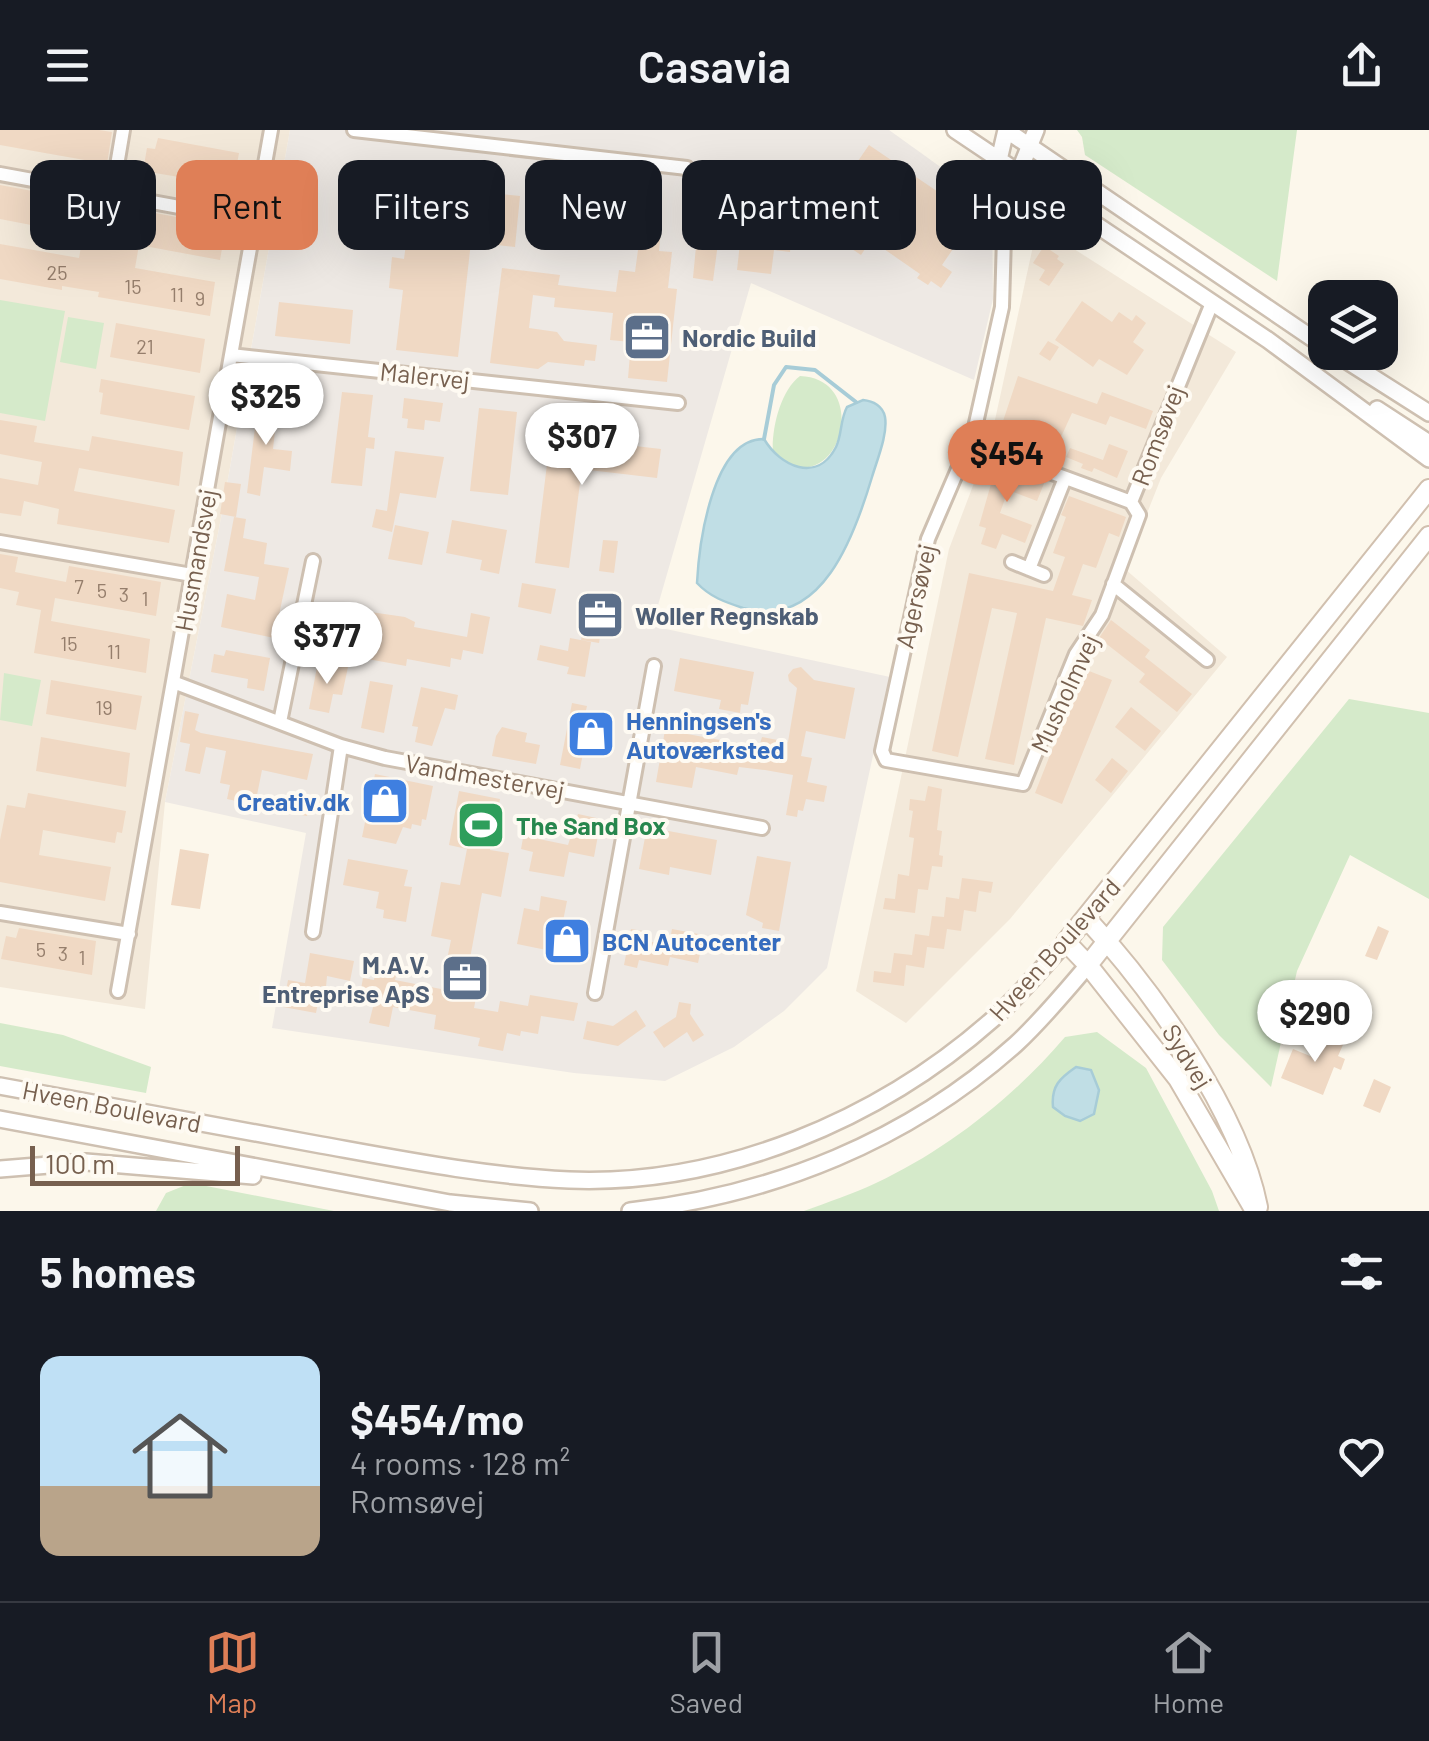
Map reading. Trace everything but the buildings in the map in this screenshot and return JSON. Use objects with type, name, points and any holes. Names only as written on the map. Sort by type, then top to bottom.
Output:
[{"type":"main road","name":"Hveen Boulevard","points":[[1066,942],[1429,489]]},
{"type":"main road","name":"Hveen Boulevard","points":[[1088,965],[1429,536]]},
{"type":"main road","name":"Sydvej","points":[[1086,918],[1144,987],[1214,1097],[1252,1176],[1257,1211]]},
{"type":"main road","name":"Sydvej","points":[[1066,942],[1178,1080],[1257,1211]]},
{"type":"street","points":[[118,160],[123,130]]},
{"type":"street","name":"Husmandsvej","points":[[266,160],[271,130]]},
{"type":"street","points":[[354,130],[682,167]]},
{"type":"street","points":[[955,130],[999,160],[1006,130],[1034,138],[1308,335]]},
{"type":"street","points":[[0,174],[30,180]]},
{"type":"street","points":[[1102,229],[1429,443]]},
{"type":"street","name":"Husmandsvej","points":[[118,991],[250,250]]},
{"type":"street","name":"Agersøvej","points":[[886,760],[882,751],[928,539],[971,443],[1002,307],[1004,250]]},
{"type":"street","name":"Romsøvej","points":[[971,443],[1130,502],[1212,303]]},
{"type":"street","points":[[1268,340],[1429,459]]},
{"type":"street","name":"Malervej","points":[[231,355],[678,403]]},
{"type":"street","points":[[1362,370],[1429,413]]},
{"type":"street","points":[[1030,569],[1065,478]]},
{"type":"street","name":"Musholmvej","points":[[886,760],[1023,784],[1076,654],[1102,615],[1114,584],[1139,515],[1130,502]]},
{"type":"street","points":[[0,542],[192,575]]},
{"type":"street","points":[[280,722],[313,561]]},
{"type":"street","points":[[1012,562],[1044,575]]},
{"type":"street","points":[[1114,584],[1206,660]]},
{"type":"street","points":[[595,993],[654,666]]},
{"type":"street","name":"Vandmestervej","points":[[173,682],[342,746],[385,758],[762,828]]},
{"type":"street","points":[[313,932],[342,746]]},
{"type":"street","points":[[0,913],[128,934]]},
{"type":"street","name":"Hveen Boulevard","points":[[0,1086],[453,1169],[572,1180],[613,1180],[675,1172],[794,1141],[887,1096],[954,1052],[994,1018],[1066,942]]},
{"type":"street","name":"Hveen Boulevard","points":[[630,1211],[737,1194],[808,1170],[875,1141],[974,1079],[1016,1044],[1088,965]]},
{"type":"street","name":"Hveen Boulevard","points":[[0,1119],[450,1203],[530,1211]]},
{"type":"street","points":[[0,1169],[86,1162],[352,1185]]},
{"type":"shaded area","points":[[0,130],[290,130],[285,160],[176,160],[176,250],[269,250],[165,802],[145,1009],[0,987]]},
{"type":"shaded area","points":[[290,130],[889,130],[936,164],[936,250],[992,250],[993,299],[974,380],[751,283],[652,626],[890,677],[827,968],[784,1011],[734,1047],[665,1081],[574,1073],[272,1028],[306,833],[165,802],[269,250],[318,250],[318,160],[285,160]]},
{"type":"shaded area","points":[[1032,250],[1076,250],[1236,352],[1161,478],[1125,569],[1227,657],[1010,919],[906,1023],[856,991],[949,549],[991,438]]},
{"type":"green space","points":[[1077,130],[1297,130],[1277,281],[1102,166],[1102,160],[1085,155]]},
{"type":"green space","points":[[0,300],[65,311],[45,421],[0,413]]},
{"type":"green space","points":[[68,317],[104,323],[96,369],[60,362]]},
{"type":"green space","points":[[800,376],[823,382],[837,397],[842,416],[839,436],[830,454],[815,465],[796,467],[773,455],[773,445],[782,401]]},
{"type":"green space","points":[[4,673],[41,680],[32,726],[0,720]]},
{"type":"green space","points":[[1349,699],[1429,713],[1429,899],[1350,855],[1297,971],[1271,1087],[1219,1035],[1162,960],[1163,927]]},
{"type":"green space","points":[[0,1023],[63,1035],[151,1067],[146,1093],[0,1066]]},
{"type":"green space","points":[[1097,1032],[1146,1068],[1219,1211],[804,1211],[867,1187],[928,1155],[1002,1100],[1065,1037]]},
{"type":"green space","points":[[191,1183],[334,1211],[156,1211],[166,1193]]},
{"type":"water","points":[[863,400],[877,405],[884,413],[884,439],[845,550],[814,592],[794,605],[771,611],[736,606],[702,588],[697,583],[705,520],[720,474],[732,456],[746,443],[764,439],[789,463],[809,468],[819,465],[836,447],[847,407]]},
{"type":"water","points":[[1076,1067],[1091,1070],[1099,1090],[1094,1114],[1080,1121],[1053,1107],[1058,1083]]},
{"type":"waterway","points":[[764,439],[774,385],[786,367],[815,370],[856,402]]},
{"type":"place","name":"Nordic Build","points":[[647,337]]},
{"type":"place","name":"Woller Regnskab","points":[[600,615]]},
{"type":"place","name":"Henningsen's Autoværksted","points":[[591,734]]},
{"type":"place","name":"Creativ.dk","points":[[385,801]]},
{"type":"place","name":"The Sand Box","points":[[481,825]]},
{"type":"place","name":"BCN Autocenter","points":[[567,941]]},
{"type":"place","name":"M.A.V. Entreprise ApS","points":[[465,978]]}]
